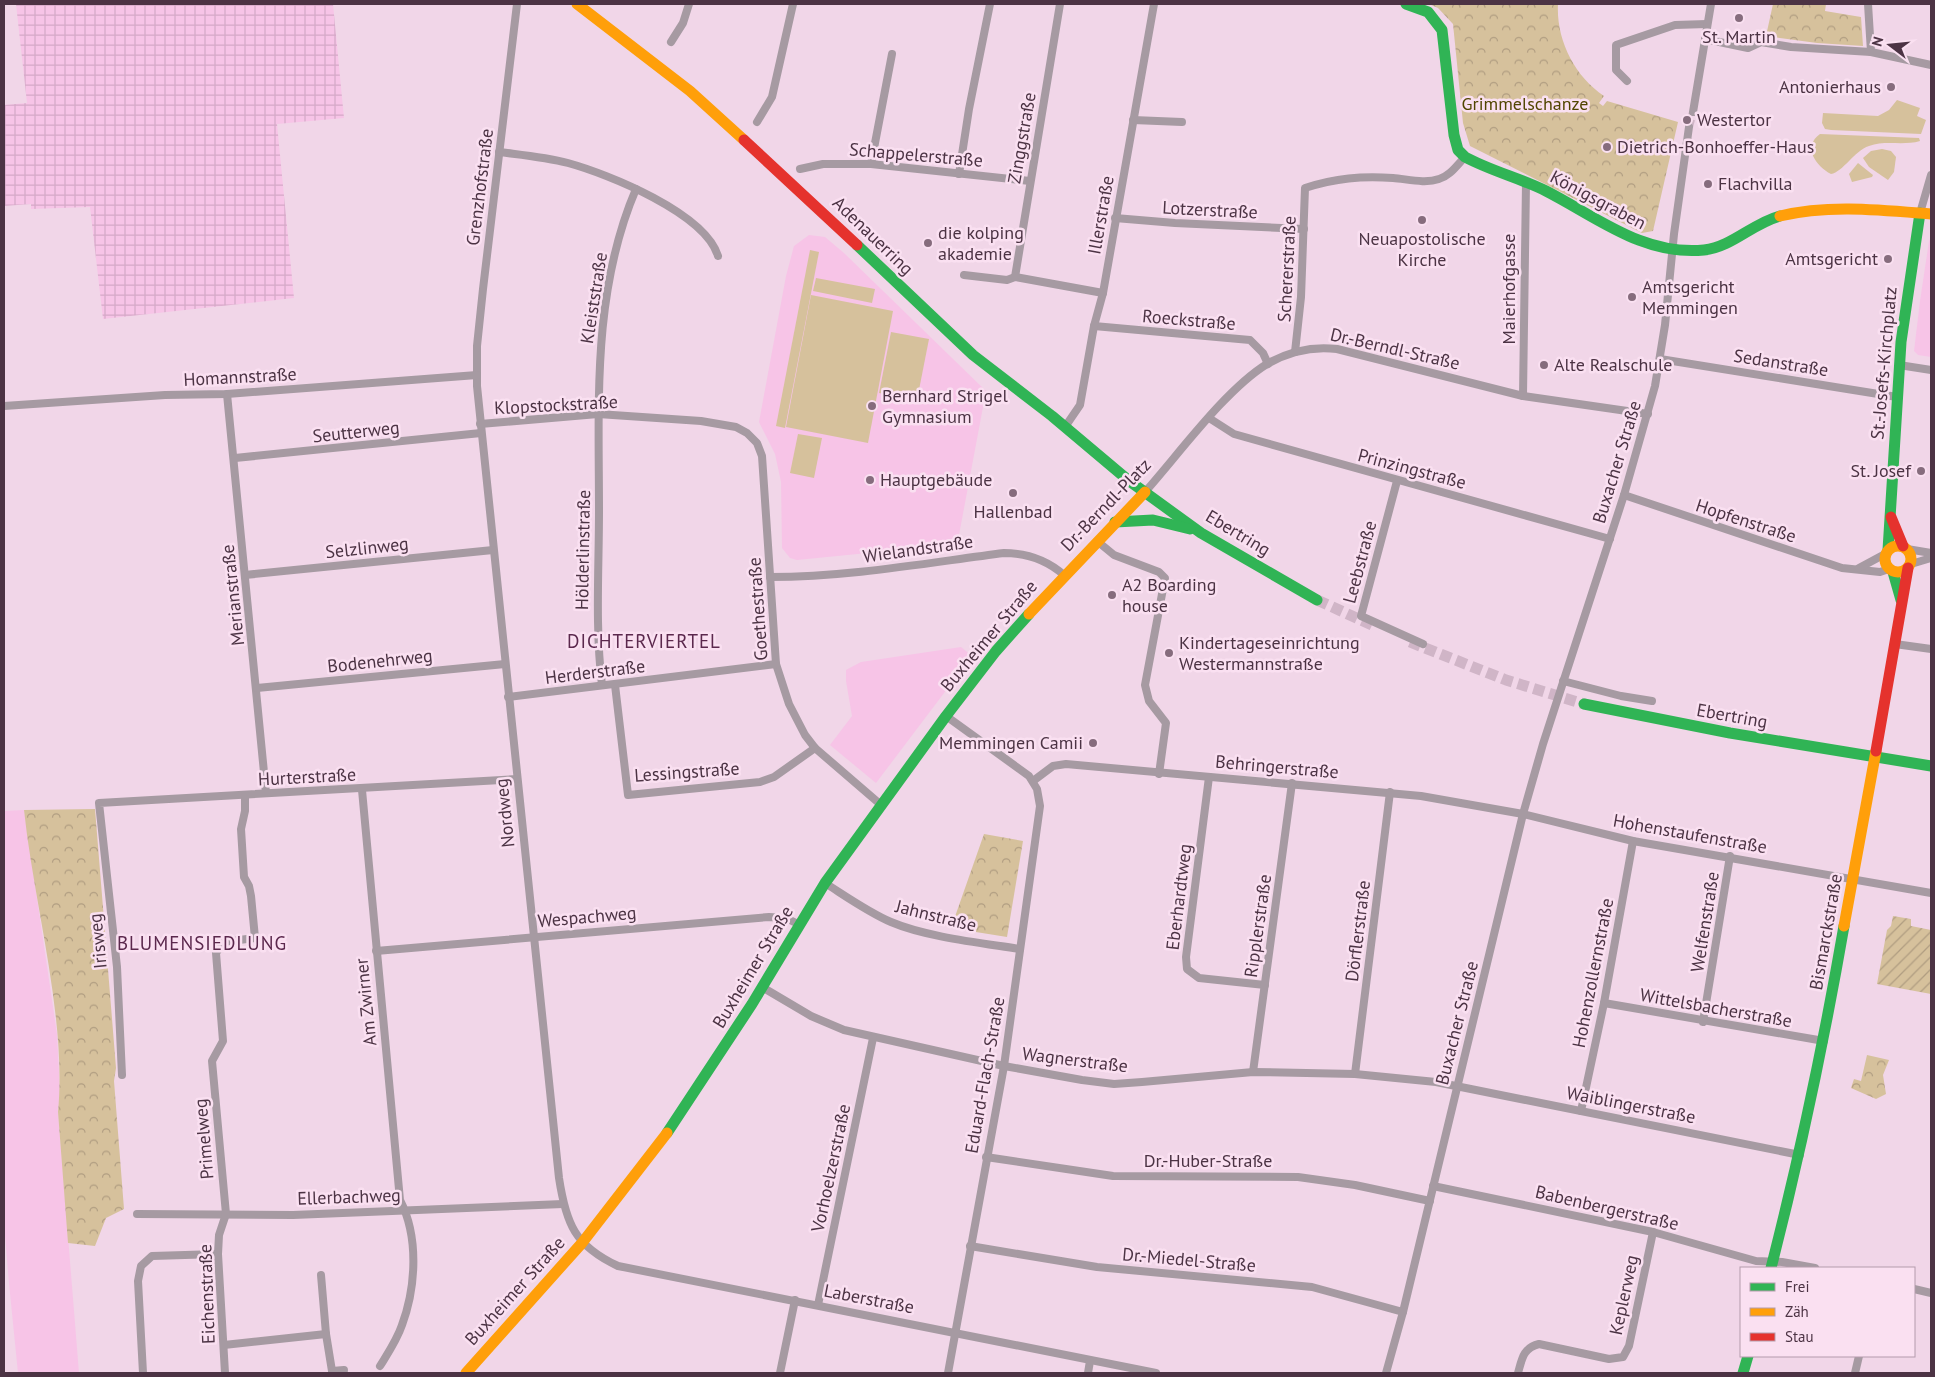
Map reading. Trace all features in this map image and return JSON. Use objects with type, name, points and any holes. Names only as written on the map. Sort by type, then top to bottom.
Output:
[{"type":"main road","name":"Adenauerring","points":[[577,4],[690,91],[808,198],[973,355],[1066,427],[1145,492]]},
{"type":"main road","points":[[1406,4],[1428,12],[1442,30],[1454,135],[1458,150],[1465,157]]},
{"type":"main road","name":"Königsgraben","points":[[1465,157],[1544,191],[1639,243],[1672,250],[1713,248],[1759,223],[1790,214],[1819,212],[1925,214]]},
{"type":"main road","name":"St.-Josefs-Kirchplatz","points":[[1887,552],[1891,517],[1890,498],[1899,365],[1925,214]]},
{"type":"main road","name":"Dr.-Berndl-Platz","points":[[1064,575],[1145,492]]},
{"type":"main road","name":"Ebertring","points":[[1145,492],[1201,533],[1317,600]]},
{"type":"main road","points":[[1115,522],[1146,517],[1165,520],[1201,533]]},
{"type":"main road","name":"St.-Josefs-Kirchplatz","points":[[1891,517],[1905,548]]},
{"type":"main road","points":[[1887,552],[1892,547],[1905,548]]},
{"type":"main road","name":"Bismarckstraße","points":[[1771,1265],[1800,1155],[1824,1041],[1876,757],[1901,600],[1909,566],[1910,553],[1905,548]]},
{"type":"main road","name":"Bismarckstraße","points":[[1887,552],[1886,564],[1891,570],[1901,600]]},
{"type":"main road","points":[[1891,570],[1904,571],[1909,566]]},
{"type":"main road","name":"Buxheimer Straße","points":[[466,1373],[582,1243],[654,1152],[762,987],[825,883],[880,804],[996,651],[1064,575]]},
{"type":"main road","name":"Ebertring","points":[[1584,704],[1720,732],[1931,766]]},
{"type":"main road","points":[[1744,1373],[1748,1357]]},
{"type":"street","name":"Grenzhofstraße","points":[[477,375],[480,318],[517,4]]},
{"type":"street","points":[[671,42],[683,24],[688,4]]},
{"type":"street","points":[[756,122],[772,97],[793,4]]},
{"type":"street","points":[[959,174],[990,4]]},
{"type":"street","name":"Zinggstraße","points":[[1015,277],[1060,4]]},
{"type":"street","name":"Illerstraße","points":[[1066,427],[1080,406],[1094,326],[1103,293],[1154,4]]},
{"type":"street","points":[[1692,112],[1711,4]]},
{"type":"street","points":[[1868,4],[1870,52]]},
{"type":"street","points":[[1627,82],[1616,70],[1616,45],[1675,25],[1707,24]]},
{"type":"street","points":[[1705,39],[1748,48],[1761,42],[1791,47],[1870,52],[1931,65]]},
{"type":"street","points":[[871,164],[892,54]]},
{"type":"street","points":[[1133,120],[1182,122]]},
{"type":"street","name":"Buxacher Straße","points":[[1386,1373],[1403,1312],[1523,814],[1648,414],[1660,359],[1672,250],[1689,127]]},
{"type":"street","points":[[499,152],[570,163],[655,198],[699,228],[708,237],[718,256]]},
{"type":"street","name":"Schererstraße","points":[[1295,352],[1300,306],[1305,188],[1331,180],[1346,178],[1422,181],[1439,179],[1446,176],[1465,157]]},
{"type":"street","name":"Schappelerstraße","points":[[800,169],[823,164],[871,164],[1030,181]]},
{"type":"street","points":[[1925,214],[1931,175]]},
{"type":"street","name":"Maierhofgasse","points":[[1523,396],[1526,183]]},
{"type":"street","name":"Kleiststraße","points":[[598,414],[601,330],[606,290],[622,230],[636,189]]},
{"type":"street","name":"Lotzerstraße","points":[[1115,218],[1175,223],[1304,229]]},
{"type":"street","points":[[964,275],[1007,280],[1015,277],[1103,293]]},
{"type":"street","name":"Roeckstraße","points":[[1094,326],[1250,340],[1263,353],[1268,364]]},
{"type":"street","name":"Dr.-Berndl-Straße","points":[[1174,459],[1209,418],[1245,382],[1268,364],[1295,352],[1322,347],[1337,349],[1523,396],[1648,414]]},
{"type":"street","name":"Sedanstraße","points":[[1660,359],[1897,397]]},
{"type":"street","points":[[1899,365],[1931,370]]},
{"type":"street","name":"Homannstraße","points":[[4,406],[165,395],[227,394],[477,375]]},
{"type":"street","name":"Nordweg","points":[[477,375],[480,424],[508,697],[563,1204],[573,1230],[582,1243]]},
{"type":"street","name":"Merianstraße","points":[[227,394],[235,458],[266,793]]},
{"type":"street","name":"Klopstockstraße","points":[[480,424],[598,414],[724,424]]},
{"type":"street","name":"Hölderlinstraße","points":[[598,414],[597,636],[602,685]]},
{"type":"street","name":"Prinzingstraße","points":[[1209,418],[1234,434],[1610,540]]},
{"type":"street","name":"Goethestraße","points":[[724,424],[747,433],[757,443],[762,456],[776,664],[789,704],[815,748],[880,804]]},
{"type":"street","name":"Seutterweg","points":[[235,458],[481,433]]},
{"type":"street","name":"Dr.-Berndl-Platz","points":[[1145,492],[1174,459]]},
{"type":"street","name":"Leebstraße","points":[[1397,481],[1361,616],[1423,644]]},
{"type":"street","name":"Hopfenstraße","points":[[1624,495],[1842,568],[1859,568],[1880,572],[1891,570]]},
{"type":"street","points":[[1097,541],[1114,555],[1151,568],[1165,578],[1163,599],[1145,685],[1149,702],[1166,723],[1159,774]]},
{"type":"street","points":[[1905,548],[1931,553]]},
{"type":"street","name":"Selzlinweg","points":[[245,575],[493,550]]},
{"type":"street","points":[[1859,568],[1887,552]]},
{"type":"street","name":"Wielandstraße","points":[[770,577],[822,576],[868,572],[1004,553],[1020,554],[1041,560],[1064,575]]},
{"type":"street","points":[[1909,566],[1931,558]]},
{"type":"street","points":[[1895,644],[1931,649]]},
{"type":"street","name":"Bodenehrweg","points":[[257,688],[505,664]]},
{"type":"street","name":"Herderstraße","points":[[508,697],[776,664]]},
{"type":"street","points":[[1563,681],[1621,696],[1652,701]]},
{"type":"street","name":"Lessingstraße","points":[[616,685],[628,795],[760,782],[774,777],[815,748]]},
{"type":"street","points":[[946,716],[1033,781]]},
{"type":"street","name":"Behringerstraße","points":[[1033,781],[1053,766],[1060,764],[1159,774],[1390,792],[1523,814]]},
{"type":"street","name":"Eberhardtweg","points":[[1209,777],[1186,957],[1187,969],[1189,973],[1199,978],[1265,986]]},
{"type":"street","name":"Hurterstraße","points":[[99,803],[266,793],[362,790],[517,779]]},
{"type":"street","name":"Eduard-Flach-Straße","points":[[948,1373],[1004,1066],[1040,806],[1040,796],[1033,781]]},
{"type":"street","name":"Ripplerstraße","points":[[1253,1072],[1292,783]]},
{"type":"street","name":"Am Zwirner","points":[[362,790],[400,1200],[405,1210],[411,1236],[412,1286],[402,1326],[380,1366]]},
{"type":"street","name":"Dörflerstraße","points":[[1355,1074],[1390,792]]},
{"type":"street","name":"Primelweg","points":[[226,1214],[212,1061],[223,1041],[216,953],[224,942],[255,938],[252,896],[250,886],[244,876],[241,828],[245,811],[245,795]]},
{"type":"street","name":"Irisweg","points":[[99,803],[117,967],[122,1075]]},
{"type":"street","name":"Hohenstaufenstraße","points":[[1523,814],[1633,841],[1730,856],[1931,894]]},
{"type":"street","name":"Hohenzollernstraße","points":[[1581,1110],[1604,1003],[1633,841]]},
{"type":"street","name":"Welfenstraße","points":[[1703,1022],[1730,856]]},
{"type":"street","name":"Jahnstraße","points":[[825,883],[869,911],[893,923],[913,929],[1020,950]]},
{"type":"street","name":"Wespachweg","points":[[376,951],[770,916],[786,918],[800,925]]},
{"type":"street","name":"Wagnerstraße","points":[[762,987],[822,1022],[873,1038],[1004,1066],[1114,1084],[1253,1072],[1355,1074],[1457,1085]]},
{"type":"street","name":"Wittelsbacherstraße","points":[[1604,1003],[1703,1022],[1824,1041]]},
{"type":"street","name":"Vorhoelzerstraße","points":[[818,1305],[873,1038]]},
{"type":"street","name":"Waiblingerstraße","points":[[1457,1085],[1800,1155]]},
{"type":"street","name":"Dr.-Huber-Straße","points":[[986,1157],[1113,1176],[1298,1177],[1355,1185],[1430,1201]]},
{"type":"street","name":"Babenbergerstraße","points":[[1433,1186],[1653,1232],[1771,1265],[1800,1267]]},
{"type":"street","name":"Ellerbachweg","points":[[137,1214],[293,1215],[563,1204]]},
{"type":"street","name":"Eichenstraße","points":[[225,1373],[218,1254],[219,1235],[226,1214]]},
{"type":"street","name":"Keplerweg","points":[[1518,1373],[1523,1355],[1529,1346],[1539,1344],[1610,1359],[1623,1357],[1628,1346],[1653,1232]]},
{"type":"street","name":"Laberstraße","points":[[582,1243],[593,1253],[618,1266],[1156,1373]]},
{"type":"street","name":"Dr.-Miedel-Straße","points":[[970,1246],[1097,1267],[1312,1287],[1403,1312]]},
{"type":"street","points":[[143,1373],[138,1281],[141,1266],[152,1256],[218,1254]]},
{"type":"street","points":[[321,1275],[326,1334],[332,1371],[344,1370]]},
{"type":"street","points":[[1915,1289],[1931,1292]]},
{"type":"street","points":[[780,1373],[795,1300]]},
{"type":"street","points":[[224,1345],[326,1334]]},
{"type":"street","points":[[1855,1373],[1859,1357]]},
{"type":"street","points":[[1088,1373],[1090,1361]]},
{"type":"shaded area","points":[[16,4],[333,4],[344,118],[277,124],[294,298],[103,319],[90,207],[31,209],[31,204],[4,206],[4,105],[27,103]]},
{"type":"shaded area","name":"Bernhard Strigel Gymnasium","points":[[809,235],[825,237],[844,253],[986,391],[956,551],[916,555],[908,549],[797,560],[790,558],[782,548],[781,482],[775,454],[759,422],[786,276],[794,246]]},
{"type":"shaded area","points":[[1931,237],[1931,357],[1918,355],[1914,351]]},
{"type":"shaded area","points":[[961,647],[972,656],[876,783],[830,745],[852,716],[846,670],[861,662]]},
{"type":"shaded area","points":[[24,810],[57,1034],[60,1092],[58,1112],[79,1373],[18,1373],[9,1283],[4,1224],[4,811]]},
{"type":"green space","name":"Grimmelschanze","points":[[1429,4],[1558,4],[1560,30],[1569,56],[1584,78],[1604,96],[1599,103],[1603,106],[1607,101],[1678,122],[1653,231],[1642,233],[1470,146],[1463,123],[1453,24],[1438,8]]},
{"type":"green space","points":[[1773,4],[1826,4],[1825,11],[1861,17],[1863,46],[1817,43],[1766,36]]},
{"type":"green space","points":[[1897,100],[1920,108],[1917,116],[1926,120],[1921,134],[1831,130],[1825,129],[1822,123],[1823,113],[1878,116],[1889,110]]},
{"type":"green space","points":[[1820,134],[1919,138],[1920,141],[1881,143],[1869,146],[1858,152],[1840,169],[1831,174],[1820,166],[1813,156],[1812,145]]},
{"type":"green space","points":[[1882,149],[1891,151],[1896,157],[1894,172],[1888,180],[1869,167],[1863,158],[1871,151]]},
{"type":"green space","points":[[1858,163],[1873,175],[1872,177],[1852,182],[1849,174]]},
{"type":"green space","points":[[810,250],[819,252],[785,428],[776,426]]},
{"type":"green space","points":[[816,278],[875,289],[872,303],[813,291]]},
{"type":"green space","points":[[811,295],[893,311],[868,443],[786,427]]},
{"type":"green space","points":[[891,332],[929,339],[917,400],[879,393]]},
{"type":"green space","points":[[798,434],[822,438],[814,478],[790,473]]},
{"type":"green space","points":[[95,809],[116,1068],[114,1081],[124,1209],[106,1218],[95,1246],[68,1243],[58,1112],[60,1076],[58,1039],[54,1000],[24,810]]},
{"type":"green space","points":[[984,834],[1023,841],[1007,937],[951,928]]},
{"type":"green space","points":[[1893,916],[1911,919],[1911,926],[1931,930],[1931,994],[1877,984],[1887,930],[1891,926]]},
{"type":"green space","points":[[1867,1055],[1889,1060],[1883,1075],[1886,1094],[1876,1099],[1851,1088],[1854,1079],[1861,1081]]},
{"type":"tunnel","points":[[1689,127],[1693,112]]},
{"type":"tunnel","points":[[1317,600],[1372,625]]},
{"type":"tunnel","points":[[1410,642],[1506,680],[1584,704]]},
{"type":"traffic: fast","points":[[1406,4],[1428,12],[1442,30],[1454,135],[1458,150],[1465,157],[1546,191],[1621,232],[1661,247],[1682,250],[1714,248],[1733,240],[1770,219],[1780,216]]},
{"type":"traffic: fast","points":[[1888,550],[1901,342],[1920,213]]},
{"type":"traffic: fast","points":[[857,245],[973,355],[1052,416],[1128,480],[1201,533],[1317,600]]},
{"type":"traffic: fast","points":[[1115,522],[1153,520],[1190,529]]},
{"type":"traffic: fast","points":[[1893,572],[1901,600]]},
{"type":"traffic: fast","points":[[667,1133],[752,1004],[825,883],[946,716],[996,651],[1029,614]]},
{"type":"traffic: fast","points":[[1584,704],[1730,733],[1931,766]]},
{"type":"traffic: fast","points":[[1771,1267],[1811,1098],[1844,926]]},
{"type":"traffic: fast","points":[[1743,1373],[1748,1357]]},
{"type":"traffic: slow","points":[[577,4],[690,91],[744,140]]},
{"type":"traffic: slow","points":[[1780,216],[1798,212],[1836,209],[1931,214]]},
{"type":"traffic: slow","points":[[1029,614],[1145,492]]},
{"type":"traffic: slow","points":[[1898,546],[1907,550],[1911,559],[1907,568],[1898,572],[1889,568],[1885,559],[1889,550],[1898,546]]},
{"type":"traffic: slow","points":[[1844,926],[1876,751]]},
{"type":"traffic: slow","points":[[466,1373],[582,1243],[667,1133]]},
{"type":"traffic: jam","points":[[744,140],[857,245]]},
{"type":"traffic: jam","points":[[1891,517],[1903,546]]},
{"type":"traffic: jam","points":[[1876,751],[1908,568]]},
{"type":"place","name":"St. Martin","points":[[1739,18]]},
{"type":"place","name":"Antonierhaus","points":[[1891,87]]},
{"type":"place","name":"Westertor","points":[[1687,120]]},
{"type":"place","name":"Dietrich-Bonhoeffer-Haus","points":[[1607,147]]},
{"type":"place","name":"Flachvilla","points":[[1708,184]]},
{"type":"place","name":"Neuapostolische Kirche","points":[[1422,220]]},
{"type":"place","name":"die kolping akademie","points":[[928,243]]},
{"type":"place","name":"Amtsgericht","points":[[1888,259]]},
{"type":"place","name":"Amtsgericht Memmingen","points":[[1632,297]]},
{"type":"place","name":"Alte Realschule","points":[[1544,365]]},
{"type":"place","name":"Bernhard Strigel Gymnasium","points":[[872,406]]},
{"type":"place","name":"St. Josef","points":[[1921,471]]},
{"type":"place","name":"Hauptgebäude","points":[[870,480]]},
{"type":"place","name":"Hallenbad","points":[[1013,493]]},
{"type":"place","name":"A2 Boarding house","points":[[1112,595]]},
{"type":"place","name":"Kindertageseinrichtung Westermannstraße","points":[[1169,653]]},
{"type":"place","name":"Memmingen Camii","points":[[1093,743]]},
{"type":"district","name":"DICHTERVIERTEL","points":[[644,641]]},
{"type":"district","name":"BLUMENSIEDLUNG","points":[[202,943]]}]
